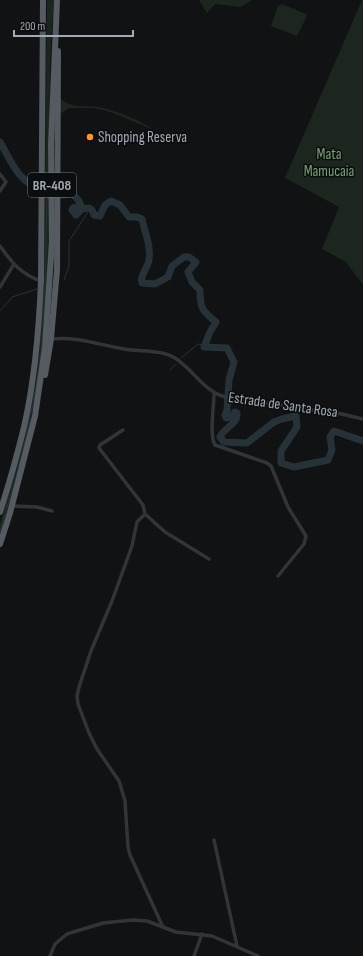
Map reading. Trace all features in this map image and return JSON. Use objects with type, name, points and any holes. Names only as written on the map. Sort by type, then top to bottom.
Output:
[{"type":"highway","name":"BR-408","points":[[0,512],[24,425],[32,376],[42,281],[43,0]]},
{"type":"highway","name":"BR-408","points":[[0,544],[23,467],[36,409],[49,303],[52,241],[51,145],[56,0]]},
{"type":"highway","points":[[23,467],[30,454],[35,434],[51,339],[58,239],[58,42],[55,22]]},
{"type":"street","points":[[0,174],[6,182],[0,191]]},
{"type":"street","points":[[0,246],[14,264],[26,275],[42,281]]},
{"type":"street","points":[[0,287],[14,264]]},
{"type":"street","name":"Estrada de Santa Rosa","points":[[51,339],[74,339],[124,349],[171,356],[181,363],[214,394],[225,397],[342,414],[363,419]]},
{"type":"street","points":[[214,394],[214,421],[211,437],[215,444],[267,463],[271,466],[288,508],[306,536],[304,544],[278,576]]},
{"type":"street","points":[[123,430],[100,445],[99,448],[143,505],[145,514],[165,532],[209,559]]},
{"type":"street","points":[[12,506],[37,507],[52,511]]},
{"type":"street","points":[[145,514],[137,522],[132,546],[112,601],[91,651],[78,687],[77,696],[78,704],[97,749],[120,781],[126,808],[128,847],[130,855],[162,925]]},
{"type":"street","points":[[214,840],[237,946]]},
{"type":"street","points":[[50,956],[55,944],[67,934],[103,922],[134,920],[147,921],[162,925],[176,932],[202,934],[215,937],[258,956]]},
{"type":"street","points":[[194,956],[202,934]]},
{"type":"green space","points":[[47,0],[54,0],[50,64],[50,225],[44,328],[35,399],[28,434],[11,503],[0,537],[0,524],[26,429],[39,349],[44,290]]},
{"type":"green space","points":[[199,0],[252,0],[241,7],[215,4],[207,13]]},
{"type":"green space","name":"Mata Mamucaia","points":[[362,0],[363,285],[346,262],[322,249],[339,207],[285,178]]},
{"type":"green space","points":[[282,4],[306,14],[307,16],[297,36],[271,26],[278,6]]},
{"type":"green space","points":[[60,98],[69,104],[104,108],[119,113],[142,122],[152,129],[110,112],[95,108],[69,108],[57,116]]},
{"type":"waterway","points":[[0,142],[20,175],[32,185],[39,187]]},
{"type":"waterway","points":[[15,481],[30,417],[41,353],[45,291],[47,189]]},
{"type":"waterway","points":[[64,192],[63,195],[71,193],[80,202],[81,206],[73,208],[72,210],[76,215],[82,209],[89,208],[92,210],[94,215],[100,216],[105,205],[111,201],[120,205],[129,217],[137,217],[142,219],[149,255],[149,260],[141,280],[142,283],[155,284],[168,277],[172,266],[184,257],[189,257],[196,262],[188,272],[192,282],[200,290],[201,305],[203,309],[216,322],[204,347],[227,348],[234,362],[229,380],[227,410],[225,415],[226,418],[231,417],[235,412],[237,413],[237,417],[220,437],[224,442],[247,443],[274,422],[296,416],[297,427],[281,451],[281,463],[294,467],[328,460],[332,450],[330,437],[334,431],[363,441]]},
{"type":"waterway","points":[[64,280],[69,266],[69,241],[90,209]]},
{"type":"waterway","points":[[0,311],[12,297],[37,289]]},
{"type":"waterway","points":[[181,358],[198,344],[204,345]]},
{"type":"waterway","points":[[170,370],[176,364]]},
{"type":"waterway","points":[[0,531],[14,484]]},
{"type":"place","name":"Shopping Reserva","points":[[90,137]]}]
